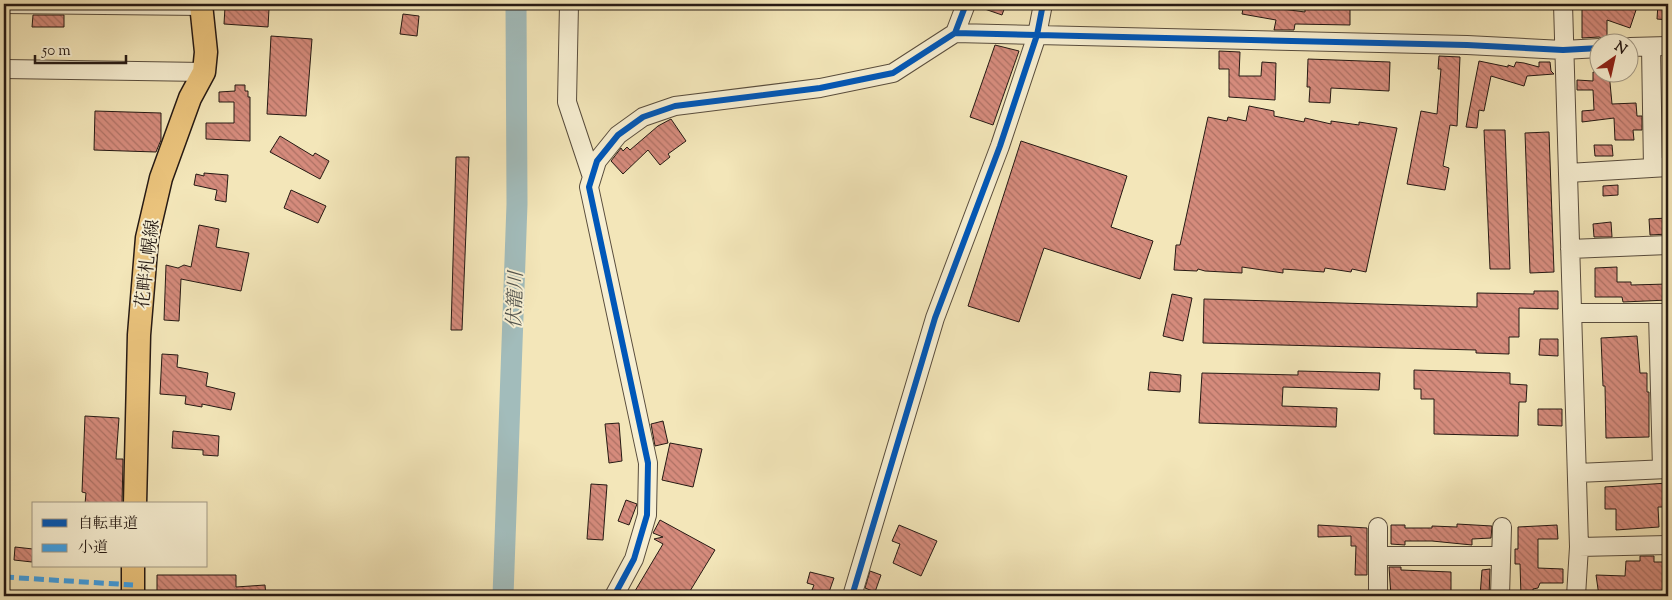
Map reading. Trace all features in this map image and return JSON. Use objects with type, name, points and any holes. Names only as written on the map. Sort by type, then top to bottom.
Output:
[{"type":"main road","name":"花畔札幌線","points":[[135,502],[139,335],[147,238],[162,178],[190,98],[204,72],[206,52],[202,5]]},
{"type":"main road","points":[[133,568],[133,596]]},
{"type":"street","points":[[4,4],[202,5]]},
{"type":"street","points":[[569,4],[567,102],[592,177]]},
{"type":"street","points":[[955,33],[966,4]]},
{"type":"street","points":[[852,596],[935,318],[1000,146],[1037,35],[1043,4]]},
{"type":"street","points":[[1563,4],[1579,547],[1576,596]]},
{"type":"street","points":[[614,596],[634,559],[647,515],[648,463],[588,187],[597,161],[618,135],[643,117],[675,106],[820,88],[893,73],[955,33],[1467,45],[1563,50],[1590,49]]},
{"type":"street","points":[[1568,173],[1661,168],[1660,46],[1640,47]]},
{"type":"street","points":[[4,69],[204,72]]},
{"type":"street","points":[[1570,249],[1668,245]]},
{"type":"street","points":[[1573,313],[1663,313],[1665,469],[1577,473]]},
{"type":"street","points":[[1500,596],[1502,527]]},
{"type":"street","points":[[1378,528],[1378,596]]},
{"type":"street","points":[[1579,547],[1668,544]]},
{"type":"street","points":[[1378,556],[1501,556]]},
{"type":"building","points":[[976,4],[1006,4],[1002,15],[976,6]]},
{"type":"building","points":[[1244,4],[1305,12],[1305,8],[1350,9],[1350,25],[1295,24],[1294,30],[1274,30],[1276,20],[1242,14]]},
{"type":"building","points":[[1582,4],[1618,4],[1636,10],[1630,28],[1607,20],[1607,32],[1590,32],[1590,38],[1582,38]]},
{"type":"building","points":[[1658,4],[1668,4],[1668,20],[1657,19]]},
{"type":"building","points":[[225,7],[269,9],[268,27],[224,24]]},
{"type":"building","points":[[403,14],[419,16],[417,36],[400,34]]},
{"type":"building","points":[[33,15],[64,15],[64,27],[32,27]]},
{"type":"building","points":[[271,36],[312,39],[306,116],[267,114]]},
{"type":"building","points":[[995,45],[1019,51],[993,125],[970,117]]},
{"type":"building","points":[[1219,51],[1240,52],[1239,76],[1261,76],[1262,62],[1276,63],[1275,100],[1229,97],[1229,69],[1219,69]]},
{"type":"building","points":[[1439,56],[1460,57],[1457,126],[1450,125],[1443,166],[1449,168],[1445,190],[1407,184],[1421,111],[1437,114],[1441,69],[1438,69]]},
{"type":"building","points":[[1308,59],[1390,62],[1389,91],[1331,88],[1330,103],[1309,102],[1310,87],[1307,87]]},
{"type":"building","points":[[1479,61],[1508,67],[1508,65],[1514,67],[1516,62],[1539,67],[1539,62],[1550,62],[1551,71],[1554,74],[1527,76],[1524,86],[1491,76],[1484,111],[1479,110],[1477,128],[1466,127]]},
{"type":"building","points":[[1577,80],[1610,82],[1612,104],[1636,103],[1637,116],[1642,116],[1642,130],[1633,130],[1634,140],[1615,140],[1614,118],[1582,122],[1582,111],[1594,110],[1593,90],[1577,90]]},
{"type":"building","points":[[235,85],[245,85],[245,91],[248,91],[248,97],[250,97],[250,141],[206,139],[206,123],[234,123],[234,102],[219,102],[219,92],[235,91]]},
{"type":"building","points":[[1249,106],[1274,111],[1274,116],[1304,122],[1305,118],[1331,124],[1331,121],[1359,125],[1359,122],[1397,128],[1366,272],[1352,269],[1351,272],[1325,268],[1324,272],[1283,269],[1283,273],[1242,267],[1242,273],[1198,269],[1197,271],[1174,270],[1176,245],[1180,245],[1208,117],[1227,121],[1228,117],[1246,121]]},
{"type":"building","points":[[95,111],[161,113],[161,140],[156,152],[94,150]]},
{"type":"building","points":[[671,119],[686,141],[668,154],[670,157],[660,165],[648,150],[623,174],[611,161],[621,148],[623,151],[627,147],[630,150],[658,126]]},
{"type":"building","points":[[1484,130],[1505,130],[1510,269],[1490,269]]},
{"type":"building","points":[[1549,132],[1554,272],[1530,273],[1525,133]]},
{"type":"building","points":[[280,136],[313,156],[315,153],[329,161],[320,179],[270,152]]},
{"type":"building","points":[[1021,141],[1127,176],[1111,227],[1153,241],[1140,279],[1044,248],[1019,322],[968,306]]},
{"type":"building","points":[[1594,145],[1612,145],[1613,156],[1595,156]]},
{"type":"building","points":[[456,157],[469,157],[462,330],[451,330]]},
{"type":"building","points":[[204,173],[228,175],[226,202],[215,200],[217,190],[194,185],[196,174],[204,176]]},
{"type":"building","points":[[1618,185],[1618,195],[1603,196],[1603,186]]},
{"type":"building","points":[[291,190],[326,206],[318,223],[284,208]]},
{"type":"building","points":[[1668,218],[1668,234],[1650,235],[1649,219]]},
{"type":"building","points":[[1611,222],[1612,237],[1594,237],[1593,224]]},
{"type":"building","points":[[199,225],[219,229],[216,247],[249,253],[241,291],[181,279],[179,321],[164,320],[166,265],[178,268],[184,265],[191,267]]},
{"type":"building","points":[[1617,267],[1617,282],[1631,282],[1631,285],[1668,284],[1668,300],[1623,302],[1622,297],[1595,297],[1595,268]]},
{"type":"building","points":[[1534,291],[1558,291],[1558,309],[1519,308],[1519,337],[1509,337],[1509,354],[1476,353],[1476,350],[1203,343],[1204,299],[1477,307],[1477,293],[1534,294]]},
{"type":"building","points":[[1172,294],[1192,298],[1183,341],[1163,336]]},
{"type":"building","points":[[1637,336],[1640,373],[1647,373],[1649,437],[1606,438],[1605,386],[1603,386],[1601,338]]},
{"type":"building","points":[[1540,339],[1558,339],[1558,356],[1539,355]]},
{"type":"building","points":[[162,354],[178,355],[177,367],[208,373],[206,386],[235,393],[231,410],[202,404],[202,407],[185,404],[186,396],[160,394]]},
{"type":"building","points":[[1414,370],[1510,373],[1510,384],[1527,385],[1526,402],[1519,402],[1518,436],[1434,434],[1434,399],[1421,399],[1421,389],[1414,389]]},
{"type":"building","points":[[1298,371],[1380,373],[1379,390],[1283,387],[1282,406],[1337,408],[1336,427],[1199,423],[1202,373],[1298,375]]},
{"type":"building","points":[[1150,372],[1181,375],[1180,392],[1148,390]]},
{"type":"building","points":[[1538,409],[1562,409],[1562,426],[1538,425]]},
{"type":"building","points":[[85,416],[119,418],[116,459],[123,459],[122,502],[85,502],[86,493],[82,492]]},
{"type":"building","points":[[663,421],[668,443],[655,446],[651,424]]},
{"type":"building","points":[[619,423],[622,461],[609,463],[605,424]]},
{"type":"building","points":[[173,431],[219,436],[218,456],[203,455],[203,450],[172,448]]},
{"type":"building","points":[[670,443],[702,449],[693,487],[662,480]]},
{"type":"building","points":[[1668,483],[1668,507],[1658,507],[1659,527],[1616,530],[1616,509],[1605,509],[1605,487]]},
{"type":"building","points":[[591,484],[607,485],[603,540],[587,539]]},
{"type":"building","points":[[626,500],[637,504],[629,525],[618,521]]},
{"type":"building","points":[[660,520],[715,550],[687,596],[632,596],[663,544],[654,539],[663,537],[653,533]]},
{"type":"building","points":[[1457,524],[1492,526],[1491,538],[1472,539],[1472,545],[1432,541],[1405,541],[1405,545],[1391,544],[1391,525],[1405,525],[1405,528],[1432,528],[1432,526],[1457,527]]},
{"type":"building","points":[[899,525],[937,541],[921,576],[893,563],[900,544],[892,541]]},
{"type":"building","points":[[1318,525],[1367,528],[1367,575],[1355,575],[1356,546],[1351,546],[1351,536],[1318,537]]},
{"type":"building","points":[[1557,525],[1558,539],[1538,539],[1538,568],[1563,569],[1563,583],[1540,583],[1538,588],[1533,589],[1533,596],[1521,596],[1520,564],[1515,564],[1515,549],[1518,549],[1518,527]]},
{"type":"building","points":[[15,547],[32,549],[32,562],[14,560]]},
{"type":"building","points":[[1640,556],[1654,556],[1654,562],[1668,562],[1668,596],[1599,596],[1596,575],[1625,576],[1626,561],[1640,561]]},
{"type":"building","points":[[1389,567],[1401,567],[1401,570],[1451,572],[1451,596],[1391,596]]},
{"type":"building","points":[[1490,569],[1489,596],[1480,596],[1482,570]]},
{"type":"building","points":[[870,571],[881,575],[875,592],[865,588]]},
{"type":"building","points":[[810,572],[834,578],[828,595],[812,590],[814,585],[807,583]]},
{"type":"building","points":[[157,575],[236,575],[236,587],[265,585],[266,596],[215,596],[215,591],[206,591],[206,596],[157,595]]},
{"type":"waterway","name":"伏籠川","points":[[503,596],[517,204],[516,4]]},
{"type":"marked path","points":[[4,577],[133,585]]},
{"type":"cycle path","points":[[966,4],[955,33],[1467,45],[1563,50],[1590,49]]},
{"type":"cycle path","points":[[852,596],[935,318],[1000,146],[1037,35],[1043,4]]},
{"type":"cycle path","points":[[614,596],[634,559],[647,515],[648,463],[589,187],[597,161],[618,135],[643,117],[675,106],[820,88],[893,73],[955,33]]}]
